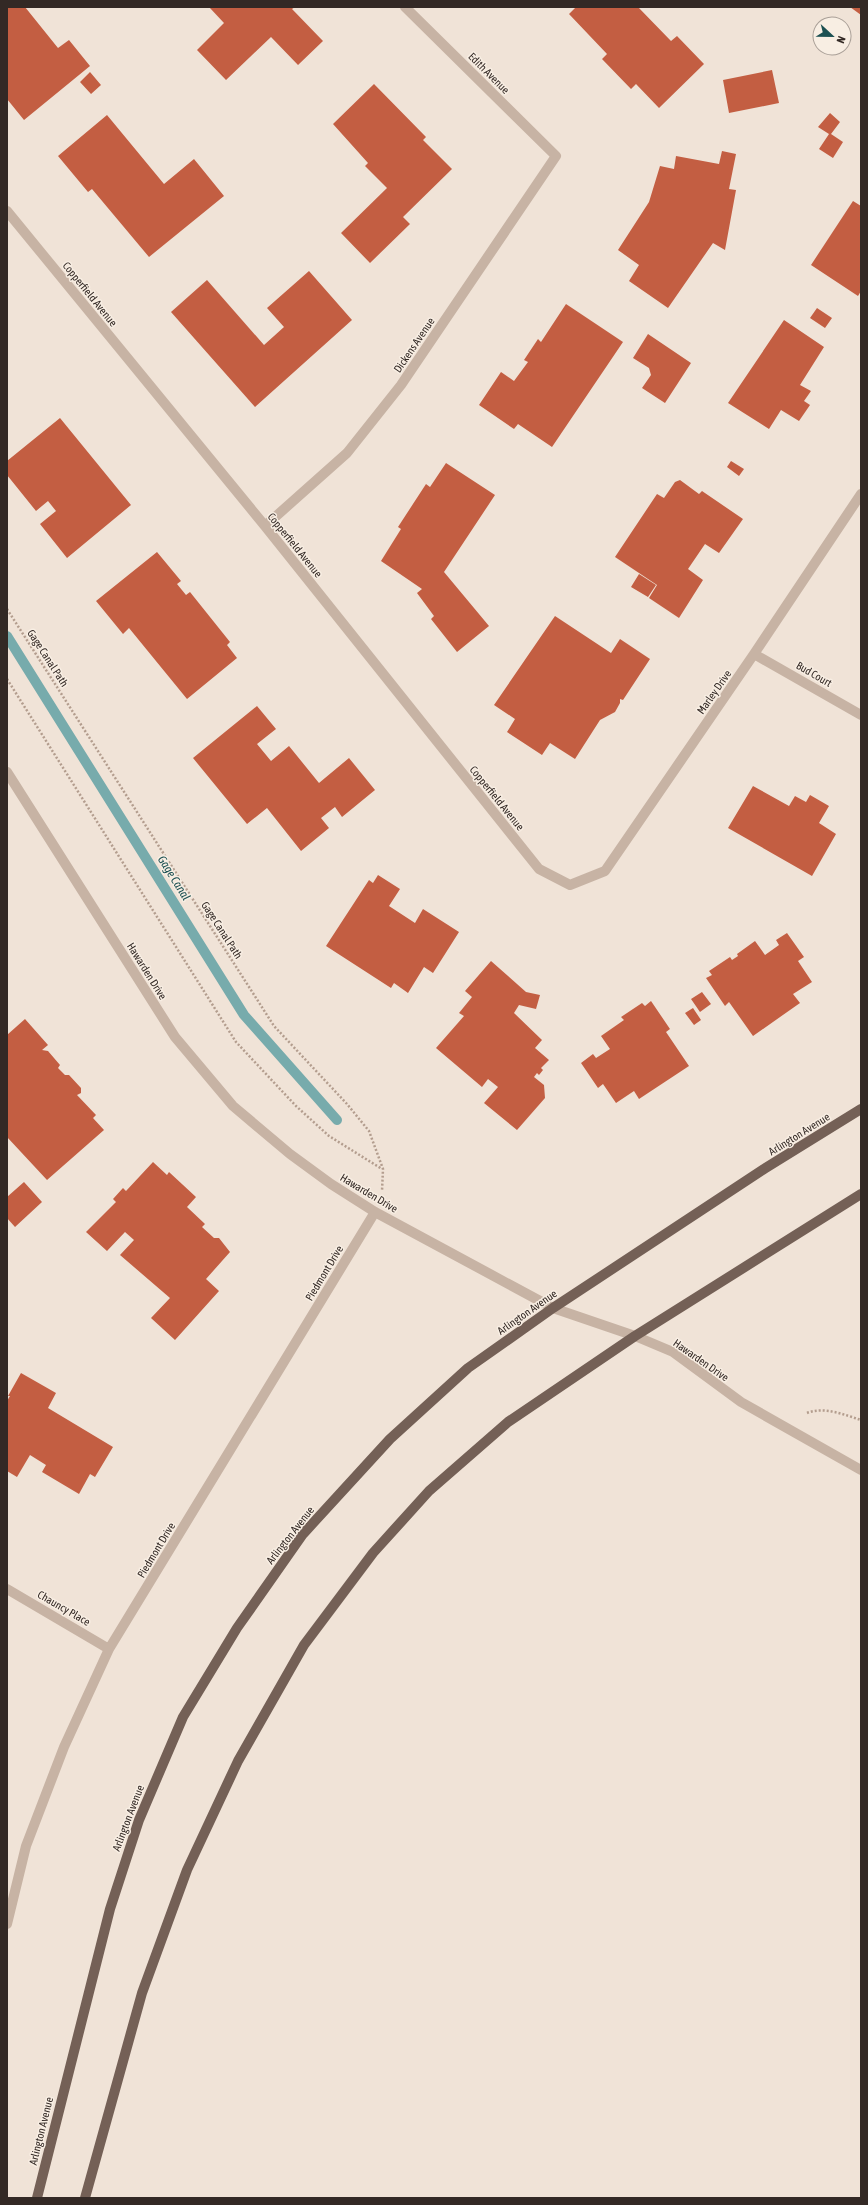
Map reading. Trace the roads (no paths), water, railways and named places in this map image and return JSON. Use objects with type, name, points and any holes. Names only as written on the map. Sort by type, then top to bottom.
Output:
[{"type":"main road","name":"Arlington Avenue","points":[[37,2198],[110,1909],[139,1820],[183,1717],[237,1628],[309,1528],[390,1439],[468,1368],[553,1308],[764,1169],[861,1109]]},
{"type":"main road","points":[[85,2198],[142,1993],[187,1870],[238,1761],[304,1645],[373,1553],[429,1491],[508,1422],[634,1336],[861,1194]]},
{"type":"street","name":"Edith Avenue","points":[[405,7],[556,156]]},
{"type":"street","name":"Dickens Avenue","points":[[265,526],[347,453],[396,391],[556,156]]},
{"type":"street","name":"Copperfield Avenue","points":[[7,211],[265,526],[539,869],[570,885]]},
{"type":"street","name":"Marley Drive","points":[[570,885],[605,870],[754,654],[861,494]]},
{"type":"street","name":"Bud Court","points":[[754,654],[861,715]]},
{"type":"street","name":"Hawarden Drive","points":[[7,772],[175,1037],[233,1106],[331,1184],[375,1212],[553,1308],[634,1336],[674,1352],[741,1402],[861,1470]]},
{"type":"street","name":"Piedmont Drive","points":[[7,1924],[26,1846],[64,1747],[110,1649],[375,1212]]},
{"type":"street","name":"Chauncy Place","points":[[7,1589],[110,1649]]},
{"type":"waterway","name":"Gage Canal","points":[[7,636],[244,1015],[337,1120]]}]
